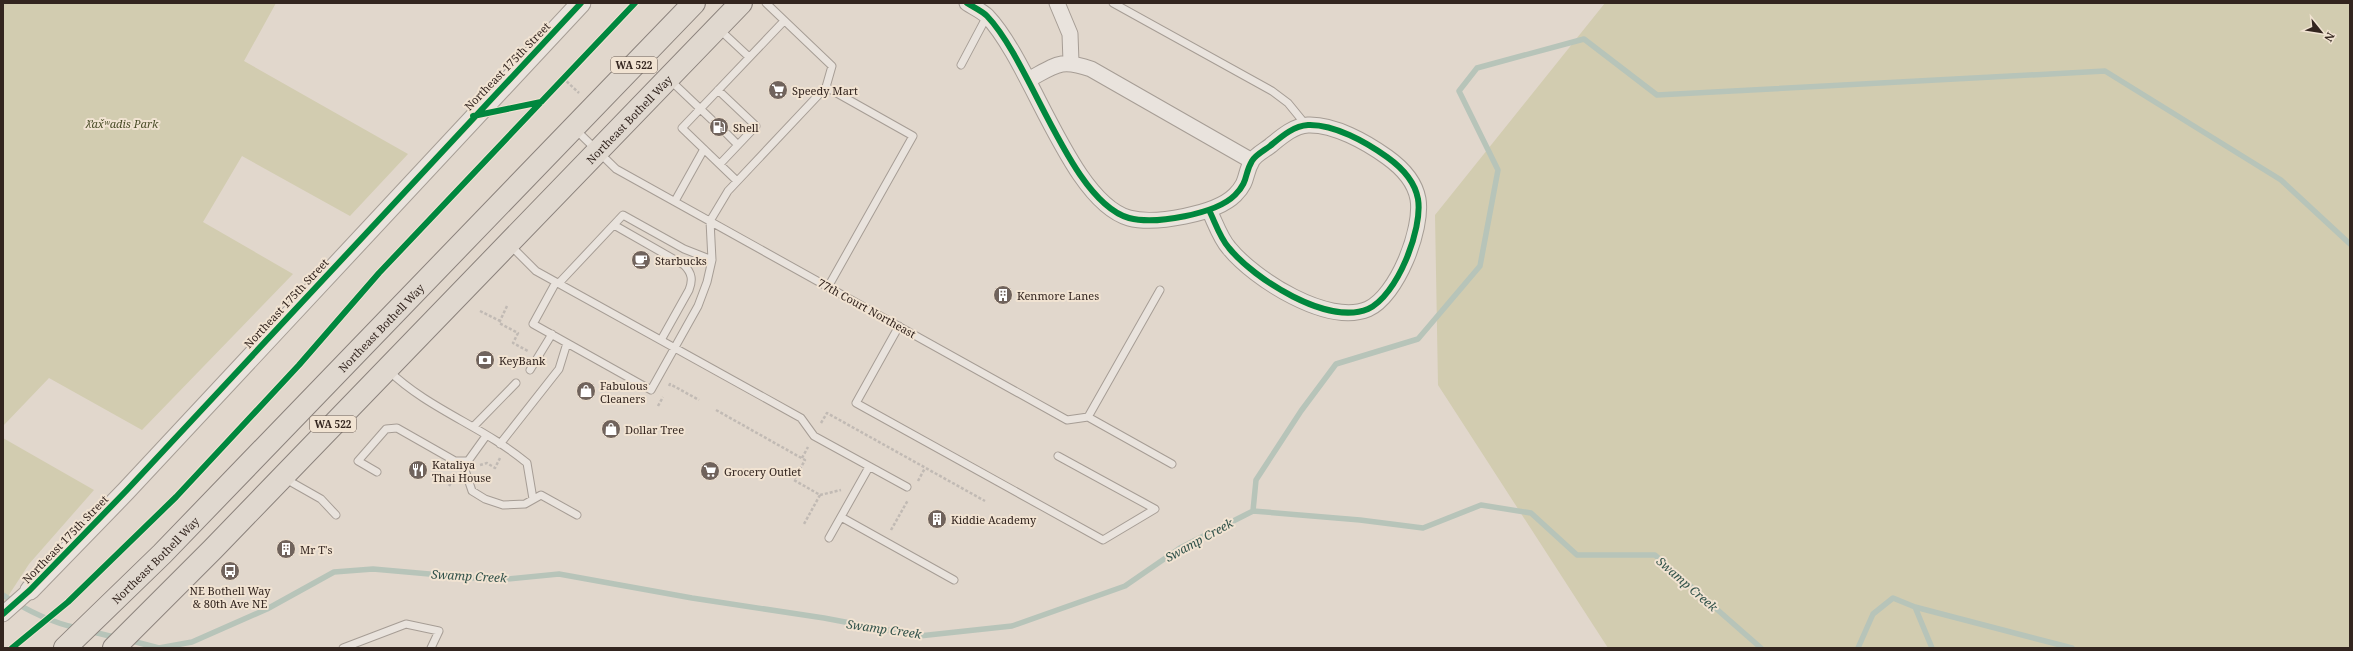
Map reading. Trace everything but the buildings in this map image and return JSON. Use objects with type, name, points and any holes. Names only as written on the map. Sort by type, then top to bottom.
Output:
[{"type":"main road","name":"Northeast Bothell Way","points":[[65,648],[121,594],[694,3]]},
{"type":"main road","name":"Northeast Bothell Way","points":[[114,648],[387,369],[740,3]]},
{"type":"street","name":"Northeast 175th Street","points":[[3,614],[30,590],[126,491],[581,3]]},
{"type":"street","points":[[967,3],[987,16],[1011,48],[1079,173],[1098,199],[1112,210],[1130,218],[1155,221],[1209,210],[1233,197],[1246,181],[1252,161],[1286,132],[1306,125],[1326,127],[1356,139],[1387,157],[1407,174],[1418,199],[1415,235],[1403,269],[1386,295],[1368,309],[1346,312],[1314,307],[1274,286],[1248,269],[1227,247],[1209,210]]},
{"type":"street","points":[[1057,3],[1070,34],[1071,62]]},
{"type":"street","points":[[1028,80],[1055,65],[1071,62],[1091,69],[1252,161]]},
{"type":"lane","points":[[712,260],[684,249],[623,215],[557,283],[533,324],[651,390],[698,306],[707,282],[712,260],[710,221],[728,191],[826,87],[832,66],[766,3]]},
{"type":"lane","points":[[1113,3],[1272,91],[1288,103],[1306,125]]},
{"type":"lane","points":[[961,65],[987,16]]},
{"type":"lane","points":[[737,181],[682,128],[784,21]]},
{"type":"lane","points":[[718,27],[749,58]]},
{"type":"lane","points":[[668,78],[712,120]]},
{"type":"lane","points":[[826,87],[913,136],[828,287]]},
{"type":"lane","points":[[718,90],[756,126],[720,164]]},
{"type":"lane","name":"77th Court Northeast","points":[[573,128],[616,169],[1067,420],[1088,417]]},
{"type":"lane","points":[[727,134],[738,145]]},
{"type":"lane","points":[[675,201],[704,149]]},
{"type":"lane","points":[[614,225],[684,265],[689,270],[692,283],[661,340]]},
{"type":"lane","points":[[508,243],[536,271],[800,418],[814,436],[911,490]]},
{"type":"lane","points":[[1160,290],[1088,417],[1172,464]]},
{"type":"lane","points":[[899,326],[856,403],[1103,540],[1155,509],[1058,456]]},
{"type":"lane","points":[[530,370],[539,358],[552,334]]},
{"type":"lane","points":[[500,444],[559,369],[567,343]]},
{"type":"lane","points":[[387,369],[407,388],[474,426],[486,436],[513,451],[527,463],[533,499]]},
{"type":"lane","points":[[474,426],[516,383]]},
{"type":"lane","points":[[377,472],[358,461],[386,429],[396,428],[455,461],[468,461],[486,436]]},
{"type":"lane","points":[[462,461],[472,491],[485,499],[503,505],[525,504],[540,495],[577,516]]},
{"type":"lane","points":[[829,538],[869,467]]},
{"type":"lane","points":[[282,477],[321,499],[336,514]]},
{"type":"lane","points":[[841,517],[954,580]]},
{"type":"lane","points":[[343,648],[406,624],[439,632],[430,648]]},
{"type":"path","points":[[569,72],[561,81],[580,94]]},
{"type":"path","points":[[500,321],[508,306]]},
{"type":"path","points":[[480,311],[500,321],[499,323],[518,333],[513,343],[539,358]]},
{"type":"path","points":[[667,390],[670,384],[699,400]]},
{"type":"path","points":[[658,406],[664,395]]},
{"type":"path","points":[[716,410],[805,460],[794,480],[820,495],[804,524]]},
{"type":"path","points":[[802,458],[827,413],[985,501]]},
{"type":"path","points":[[884,541],[911,490],[925,468]]},
{"type":"green space","name":"ƛ̕ax̌ʷadis Park","points":[[3,3],[276,3],[244,61],[408,154],[350,216],[242,156],[203,222],[293,274],[142,430],[49,378],[3,426]]},
{"type":"green space","points":[[1605,3],[2350,3],[2350,648],[1608,648],[1438,385],[1435,215]]},
{"type":"green space","points":[[3,438],[94,490],[29,564],[3,604]]},
{"type":"waterway","points":[[1253,511],[1256,480],[1301,411],[1336,364],[1418,339],[1480,266],[1498,170],[1459,91],[1477,68],[1584,39],[1657,95],[2105,71],[2281,180],[2350,244]]},
{"type":"waterway","name":"Swamp Creek","points":[[128,640],[159,648],[192,642],[267,609],[334,572],[373,569],[497,580],[559,574],[692,598],[824,618],[919,636],[1012,626],[1125,586],[1180,548],[1253,511],[1360,520],[1423,528],[1481,505],[1531,513],[1577,555],[1655,555],[1761,648]]},
{"type":"waterway","name":"Swamp Creek","points":[[3,595],[38,615],[77,628]]},
{"type":"waterway","name":"Swamp Creek","points":[[1858,648],[1873,614],[1893,598],[1915,607],[1932,648]]},
{"type":"waterway","points":[[1915,607],[2072,648]]},
{"type":"waterway","name":"Swamp Creek","points":[[89,631],[118,638]]},
{"type":"cycle path","points":[[3,614],[30,590],[126,491],[581,3]]},
{"type":"cycle path","points":[[12,648],[68,602],[176,497],[299,365],[379,273],[635,3]]},
{"type":"cycle path","points":[[967,3],[987,16],[1004,37],[1070,159],[1088,186],[1108,206],[1129,218],[1140,220],[1169,219],[1214,208],[1226,202],[1235,195],[1242,186],[1255,157],[1288,132],[1297,127],[1308,125],[1318,125],[1339,131],[1360,140],[1379,151],[1407,175],[1414,187],[1418,199],[1418,212],[1412,244],[1398,276],[1389,291],[1379,302],[1368,309],[1352,313],[1333,311],[1313,305],[1273,285],[1256,273],[1226,244],[1220,235],[1209,210]]},
{"type":"cycle path","points":[[473,116],[541,102]]},
{"type":"place","name":"Speedy Mart","points":[[778,90]]},
{"type":"place","name":"Shell","points":[[719,127]]},
{"type":"place","name":"Starbucks","points":[[641,260]]},
{"type":"place","name":"Kenmore Lanes","points":[[1003,295]]},
{"type":"place","name":"KeyBank","points":[[485,360]]},
{"type":"place","name":"Fabulous Cleaners","points":[[586,391]]},
{"type":"place","name":"Dollar Tree","points":[[611,429]]},
{"type":"place","name":"Kataliya Thai House","points":[[418,470]]},
{"type":"place","name":"Grocery Outlet","points":[[710,471]]},
{"type":"place","name":"Kiddie Academy","points":[[937,519]]},
{"type":"place","name":"Mr T's","points":[[286,549]]},
{"type":"place","name":"NE Bothell Way & 80th Ave NE","points":[[230,571]]}]
